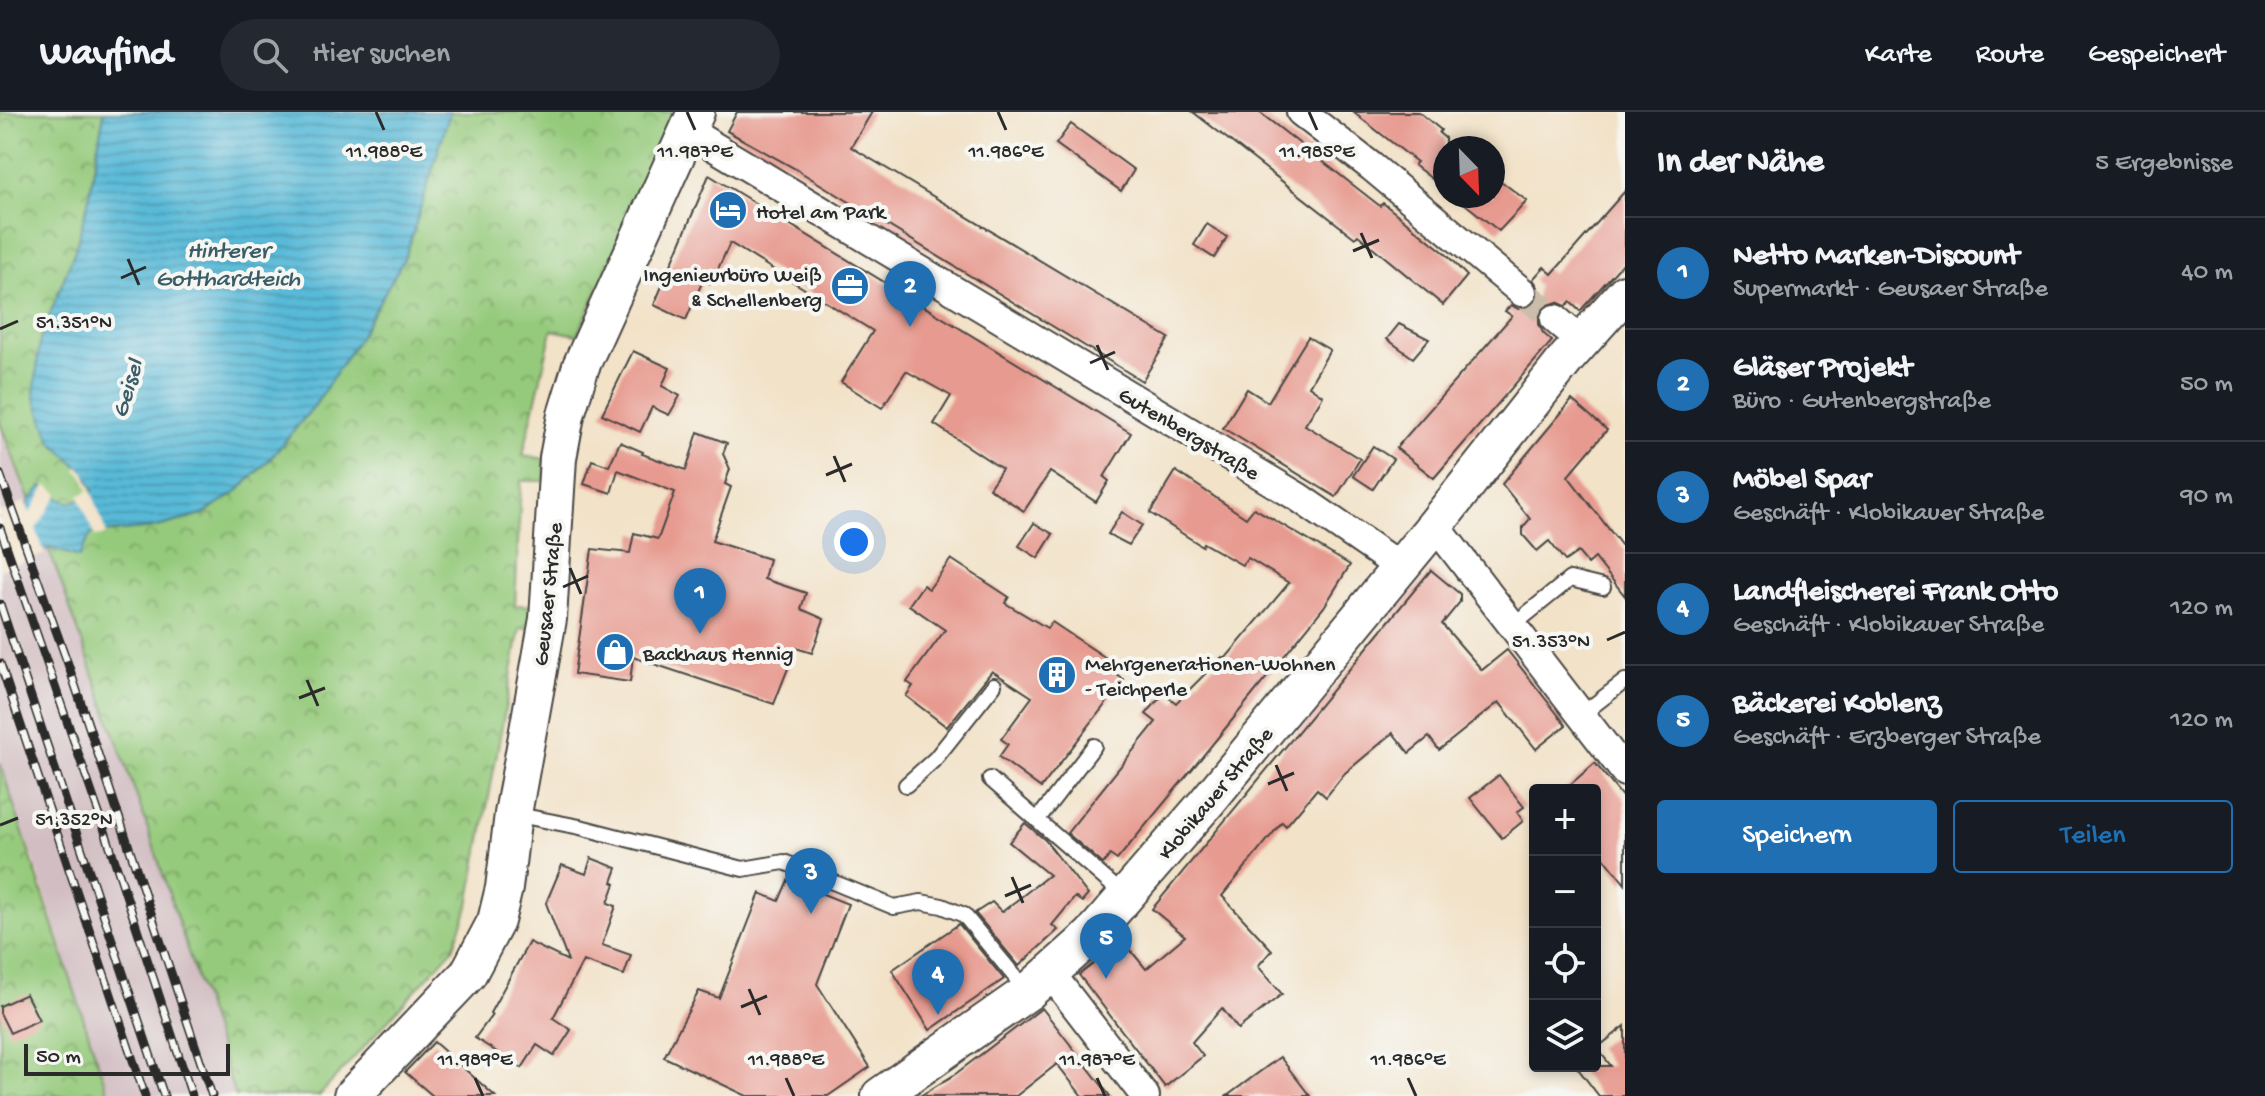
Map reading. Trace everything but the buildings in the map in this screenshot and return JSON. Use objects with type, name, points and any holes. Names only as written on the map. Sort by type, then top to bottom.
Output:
[{"type":"street","points":[[1301,112],[1522,292]]},
{"type":"street","name":"Gutenbergstraße","points":[[692,122],[1298,497],[1400,567]]},
{"type":"street","name":"Geusaer Straße","points":[[352,1096],[468,974],[496,921],[548,619],[558,458],[566,415],[581,366],[692,122]]},
{"type":"street","name":"Klobikauer Straße","points":[[880,1096],[1040,983],[1091,936],[1207,802],[1435,525],[1568,331],[1625,293]]},
{"type":"street","points":[[1435,525],[1625,772]]},
{"type":"street","points":[[1040,983],[1145,1096]]},
{"type":"lane","points":[[1512,626],[1570,579],[1603,587]]},
{"type":"lane","points":[[1581,715],[1625,681]]},
{"type":"lane","points":[[906,785],[935,759],[994,685]]},
{"type":"lane","points":[[1038,819],[1094,746]]},
{"type":"lane","points":[[990,779],[1126,897]]},
{"type":"lane","points":[[513,814],[580,827],[743,869],[784,862],[894,907],[921,902],[942,906],[964,915],[1040,983]]},
{"type":"shaded area","points":[[0,415],[28,486],[144,817],[234,1096],[109,1096],[107,1091],[0,763]]},
{"type":"green space","points":[[0,112],[104,112],[88,203],[75,250],[40,340],[51,441],[85,472],[94,491],[91,534],[153,528],[202,515],[237,492],[271,458],[315,405],[358,339],[406,255],[450,112],[680,112],[577,335],[552,330],[523,455],[545,459],[545,481],[521,481],[515,605],[537,606],[534,629],[520,628],[469,905],[453,949],[319,1096],[235,1096],[144,817],[58,574],[0,423]]},
{"type":"green space","points":[[0,763],[109,1096],[0,1096]]},
{"type":"water","name":"Hinterer Gotthardteich","points":[[104,112],[450,112],[406,255],[358,339],[315,405],[271,458],[237,492],[202,515],[153,528],[91,534],[79,557],[50,548],[44,551],[0,518],[25,507],[42,486],[68,502],[79,500],[94,491],[85,473],[51,441],[34,395],[40,340],[75,250],[88,203]]},
{"type":"pier","points":[[78,467],[85,472],[107,535],[95,537],[79,496],[89,490],[76,470]]},
{"type":"pier","points":[[47,485],[59,494],[36,529],[45,554],[0,570],[0,513],[25,501],[30,513]]},
{"type":"tunnel","points":[[1522,292],[1555,319]]},
{"type":"railway","points":[[0,474],[68,664],[212,1096]]},
{"type":"railway","points":[[0,528],[104,828],[192,1096]]},
{"type":"railway","points":[[0,604],[164,1096]]},
{"type":"railway","points":[[0,663],[145,1096]]},
{"type":"place","name":"Hotel am Park","points":[[728,210]]},
{"type":"place","name":"Ingenieurbüro Weiß & Schellenberg","points":[[850,286]]},
{"type":"place","name":"Gläser Projekt","points":[[910,327]]},
{"type":"place","name":"Netto Marken-Discount","points":[[700,634]]},
{"type":"place","name":"Backhaus Hennig","points":[[615,652]]},
{"type":"place","name":"Mehrgenerationen-Wohnen - Teichperle","points":[[1057,675]]},
{"type":"place","name":"Möbel Spar","points":[[811,914]]},
{"type":"place","name":"Bäckerei Koblenz","points":[[1106,979]]},
{"type":"place","name":"Landfleischerei Frank Otto","points":[[938,1015]]},
{"type":"water label","name":"Geisel","points":[[126,388]]}]
